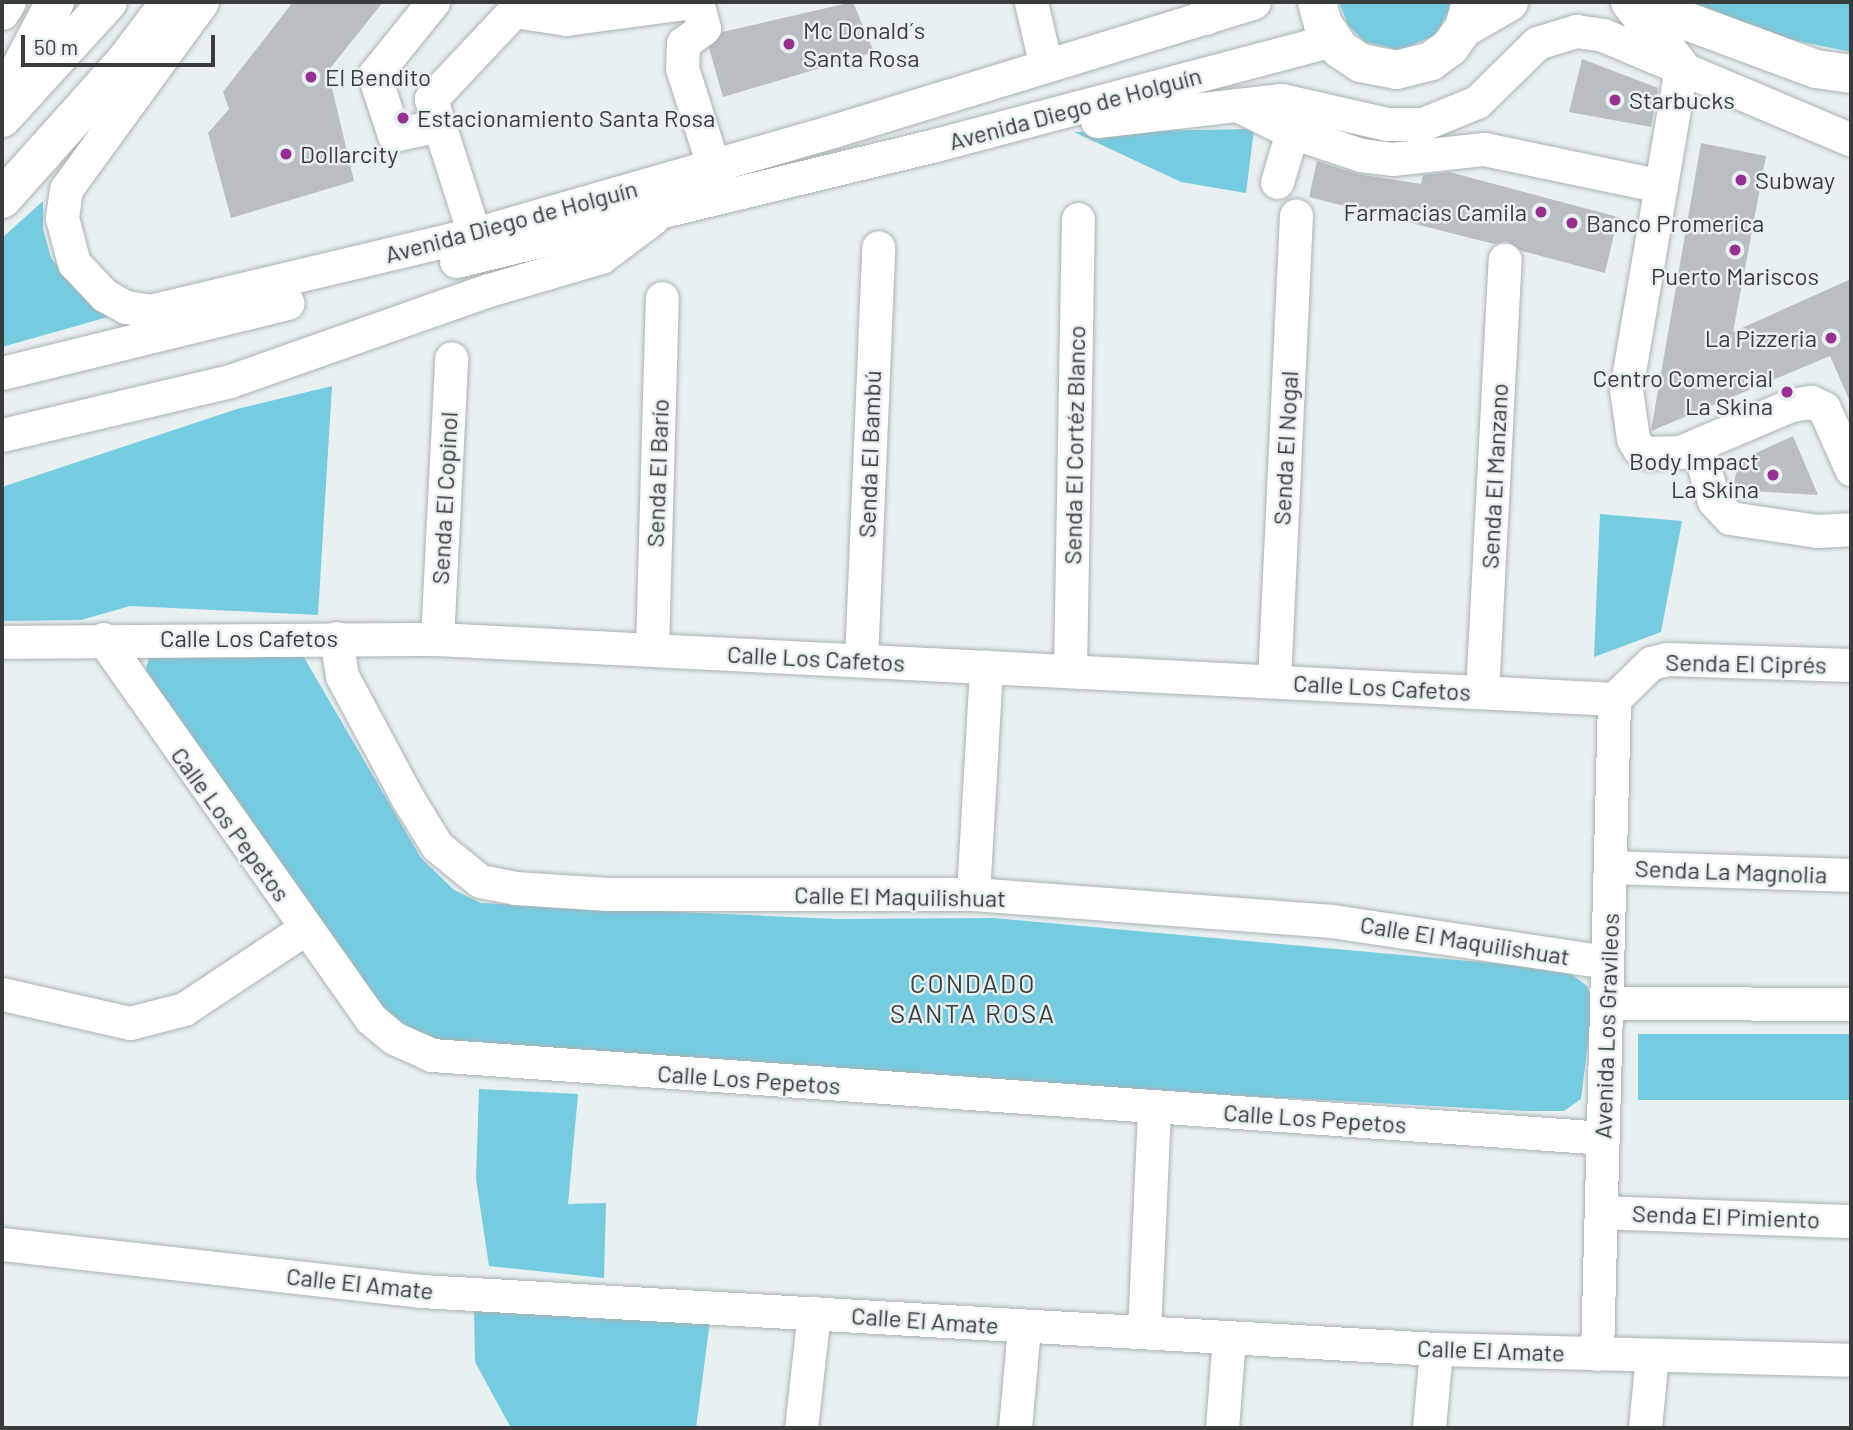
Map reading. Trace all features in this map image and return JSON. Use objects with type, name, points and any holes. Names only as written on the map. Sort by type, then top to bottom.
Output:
[{"type":"main road","points":[[2,102],[55,2]]},
{"type":"main road","points":[[2,118],[108,2]]},
{"type":"main road","points":[[2,199],[127,59],[170,2]]},
{"type":"main road","points":[[1317,2],[1332,40],[1372,67],[1408,69],[1441,55],[1468,15],[1509,2]]},
{"type":"main road","points":[[1632,2],[1681,68]]},
{"type":"main road","points":[[1632,2],[1834,71]]},
{"type":"street","points":[[2,13],[9,2]]},
{"type":"street","name":"Avenida Diego de Holguín","points":[[202,2],[66,189],[62,218],[68,250],[83,276],[104,295],[126,307],[150,310],[474,234],[713,165],[1210,9],[1254,2]]},
{"type":"street","points":[[433,2],[374,75],[394,135],[440,125]]},
{"type":"street","points":[[1031,2],[1045,62]]},
{"type":"street","points":[[474,234],[431,99],[506,7],[570,10],[682,3],[704,28],[683,43],[680,50],[713,165]]},
{"type":"street","points":[[935,145],[1282,100],[1387,124],[1423,124],[1477,102],[1525,52],[1563,32],[1603,34],[1851,140]]},
{"type":"street","name":"Avenida Diego de Holguín","points":[[2,373],[935,145],[1332,40]]},
{"type":"street","points":[[1681,68],[1626,389],[1631,433],[1636,446],[1649,453],[1698,447],[1791,405],[1811,402],[1824,408],[1851,469]]},
{"type":"street","points":[[1834,71],[1851,89]]},
{"type":"street","points":[[1235,104],[1292,132],[1376,157],[1484,149],[1661,186]]},
{"type":"street","points":[[1277,182],[1292,132]]},
{"type":"street","points":[[2,435],[230,380],[489,290],[601,257],[663,210]]},
{"type":"street","name":"Senda El Nogal","points":[[1274,681],[1296,216]]},
{"type":"street","name":"Senda El Cortéz Blanco","points":[[1070,671],[1078,219]]},
{"type":"street","name":"Senda El Bambú","points":[[861,660],[878,247]]},
{"type":"street","name":"Senda El Manzano","points":[[1482,692],[1505,260]]},
{"type":"street","name":"Senda El Barío","points":[[652,649],[662,298]]},
{"type":"street","name":"Senda El Copinol","points":[[437,639],[451,358]]},
{"type":"street","points":[[1698,447],[1714,501],[1730,518],[1817,531],[1851,529]]},
{"type":"street","name":"Calle El Maquilishuat","points":[[336,638],[342,676],[408,799],[443,853],[480,881],[608,894],[973,894],[1332,920],[1607,962]]},
{"type":"street","name":"Calle Los Pepetos","points":[[103,639],[376,1023],[394,1038],[432,1055],[1603,1138]]},
{"type":"street","name":"Calle Los Cafetos","points":[[7,641],[437,639],[1614,699]]},
{"type":"street","name":"Senda El Ciprés","points":[[1614,699],[1651,663],[1667,659],[1851,665]]},
{"type":"street","points":[[973,894],[986,666]]},
{"type":"street","name":"Avenida Los Gravileos","points":[[1597,1354],[1614,699]]},
{"type":"street","name":"Senda La Magnolia","points":[[1610,867],[1851,875]]},
{"type":"street","points":[[2,994],[130,1023],[184,1009],[306,928]]},
{"type":"street","points":[[1606,1003],[1851,1004]]},
{"type":"street","points":[[1144,1331],[1154,1107]]},
{"type":"street","name":"Senda El Pimiento","points":[[1601,1212],[1851,1221]]},
{"type":"street","name":"Calle El Amate","points":[[2,1244],[421,1291],[1436,1349],[1851,1360]]},
{"type":"street","points":[[802,1428],[814,1313]]},
{"type":"street","points":[[1015,1428],[1024,1327]]},
{"type":"street","points":[[1222,1428],[1229,1336]]},
{"type":"street","points":[[1429,1428],[1436,1349]]},
{"type":"street","points":[[1645,1428],[1652,1355]]},
{"type":"shaded area","points":[[1339,2],[1453,2],[1436,35],[1400,50],[1365,42],[1348,25]]},
{"type":"shaded area","points":[[1681,2],[1851,2],[1851,52],[1779,37]]},
{"type":"shaded area","points":[[1254,129],[1246,193],[1181,182],[1074,132]]},
{"type":"shaded area","points":[[43,201],[43,229],[51,258],[71,283],[122,313],[2,347],[2,238]]},
{"type":"shaded area","points":[[332,386],[318,615],[130,606],[81,620],[2,621],[2,487],[237,409]]},
{"type":"shaded area","points":[[1600,514],[1682,521],[1661,632],[1594,657]]},
{"type":"shaded area","points":[[150,654],[302,654],[421,858],[454,890],[481,903],[837,919],[994,918],[1566,970],[1587,986],[1593,1003],[1581,1099],[1564,1111],[1525,1111],[1151,1091],[427,1039],[396,1025],[361,981],[149,684],[146,669]]},
{"type":"shaded area","points":[[1638,1034],[1851,1034],[1851,1100],[1638,1100]]},
{"type":"shaded area","points":[[479,1089],[578,1094],[568,1204],[606,1203],[604,1278],[489,1266],[476,1179]]},
{"type":"shaded area","points":[[474,1308],[710,1321],[696,1428],[511,1428],[475,1362]]},
{"type":"building","points":[[293,2],[383,2],[328,71],[354,181],[231,218],[208,133],[229,109],[223,92]]},
{"type":"building","name":"Mc Donald´s Santa Rosa","points":[[853,2],[874,52],[723,97],[709,48],[722,32]]},
{"type":"building","name":"Starbucks","points":[[1582,59],[1658,88],[1651,127],[1569,112]]},
{"type":"building","points":[[1701,143],[1766,156],[1733,332],[1851,279],[1851,404],[1830,356],[1651,431]]},
{"type":"building","points":[[1317,161],[1358,174],[1421,184],[1423,175],[1449,172],[1618,217],[1605,273],[1522,251],[1507,241],[1494,244],[1309,197]]},
{"type":"building","name":"Body Impact La Skina","points":[[1793,436],[1818,495],[1733,490],[1738,461]]},
{"type":"place","name":"Mc Donald´s Santa Rosa","points":[[789,44]]},
{"type":"place","name":"El Bendito","points":[[311,77]]},
{"type":"place","name":"Starbucks","points":[[1615,100]]},
{"type":"place","name":"Estacionamiento Santa Rosa","points":[[403,118]]},
{"type":"place","name":"Dollarcity","points":[[286,154]]},
{"type":"place","name":"Subway","points":[[1741,180]]},
{"type":"place","name":"Farmacias Camila","points":[[1541,212]]},
{"type":"place","name":"Banco Promerica","points":[[1572,223]]},
{"type":"place","name":"Puerto Mariscos","points":[[1735,250]]},
{"type":"place","name":"La Pizzeria","points":[[1831,338]]},
{"type":"place","name":"Centro Comercial La Skina","points":[[1787,392]]},
{"type":"place","name":"Body Impact La Skina","points":[[1773,475]]},
{"type":"district","name":"CONDADO SANTA ROSA","points":[[973,998]]}]
